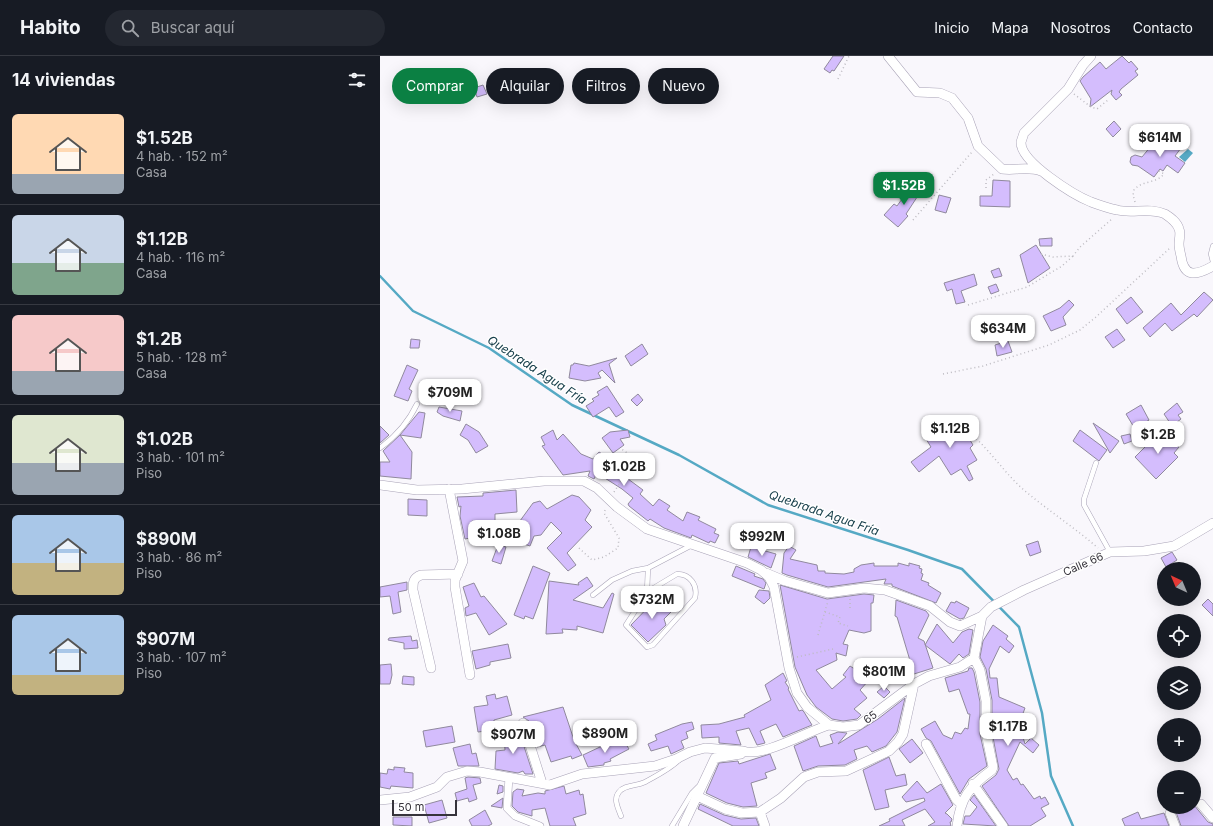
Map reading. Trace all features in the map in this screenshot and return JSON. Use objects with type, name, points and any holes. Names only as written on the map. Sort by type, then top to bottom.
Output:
[{"type":"street","points":[[888,56],[917,92],[940,93],[952,98],[968,118],[978,146],[1000,168],[1010,171],[1032,167],[1047,174]]},
{"type":"street","points":[[1091,56],[1083,65],[1068,89],[1024,133],[1021,142],[1022,147],[1029,157],[1047,174],[1071,192],[1091,202],[1119,210],[1154,211],[1174,221],[1180,230],[1178,246],[1182,263],[1188,272],[1194,274],[1201,273],[1213,266]]},
{"type":"street","points":[[380,485],[410,490],[449,489],[522,482],[578,479],[590,483],[647,529],[693,544],[784,581],[818,591],[831,592],[849,589]]},
{"type":"street","points":[[449,489],[463,561],[454,587],[470,675]]},
{"type":"street","name":"Calle 66","points":[[849,589],[870,588],[893,592],[930,606],[950,622],[960,626],[982,616],[991,607],[1024,590],[1108,553],[1144,552],[1174,546],[1213,523]]},
{"type":"street","points":[[760,570],[769,577],[774,587],[788,663],[797,692],[807,707],[829,725]]},
{"type":"street","points":[[431,668],[413,590],[413,581],[420,575],[458,574]]},
{"type":"street","points":[[957,826],[962,805],[973,784],[994,767],[986,733],[986,701],[980,670],[974,658],[982,616]]},
{"type":"street","name":"65","points":[[829,725],[843,727],[859,725],[914,684],[929,676],[960,667],[974,658]]},
{"type":"street","points":[[697,796],[725,808],[742,813],[760,812],[781,798],[804,777],[818,772],[846,771],[889,751],[898,742],[903,734],[914,684]]},
{"type":"street","points":[[523,723],[542,783]]},
{"type":"street","points":[[380,800],[410,797],[437,787],[447,777],[462,772],[480,772],[509,776],[550,785],[582,774],[655,766],[690,752],[705,748],[743,751],[750,753],[765,750],[829,725]]},
{"type":"street","points":[[926,744],[956,799],[962,805]]},
{"type":"street","points":[[683,826],[716,758],[741,754],[743,751]]},
{"type":"street","points":[[509,776],[506,804],[510,812],[522,820],[540,826]]},
{"type":"street","points":[[973,784],[1004,826]]},
{"type":"street","points":[[1201,804],[1213,818]]},
{"type":"street","points":[[760,812],[765,826]]},
{"type":"street","points":[[1170,814],[1175,826]]},
{"type":"lane","points":[[1213,246],[1210,254],[1213,262]]},
{"type":"lane","points":[[380,448],[412,415],[417,404]]},
{"type":"lane","points":[[1096,464],[1084,499],[1084,505],[1108,553]]},
{"type":"lane","points":[[593,595],[612,580],[632,571],[648,568],[693,544]]},
{"type":"lane","points":[[647,592],[677,574],[687,576],[696,586],[697,590],[695,598],[653,645],[647,647],[626,625],[647,592],[648,568]]},
{"type":"lane","points":[[621,816],[616,801],[618,793],[622,789],[644,783],[674,765],[682,756]]},
{"type":"lane","points":[[672,826],[716,758]]},
{"type":"path","points":[[838,79],[849,56]]},
{"type":"path","points":[[1068,89],[1090,107],[1096,109],[1108,100]]},
{"type":"path","points":[[913,220],[934,194],[978,146]]},
{"type":"path","points":[[986,188],[986,180],[1000,168]]},
{"type":"path","points":[[1140,211],[1132,195],[1134,190],[1143,183],[1160,180],[1164,174],[1158,171]]},
{"type":"path","points":[[968,305],[1027,287],[1062,266],[1080,247],[1111,221],[1119,210]]},
{"type":"path","points":[[943,374],[983,366],[1049,345],[1080,330],[1171,248],[1178,246]]},
{"type":"path","points":[[1041,254],[1053,257],[1073,256]]},
{"type":"path","points":[[963,436],[970,433],[988,449],[1025,491],[1108,553]]},
{"type":"path","points":[[578,548],[592,560],[604,557],[618,548],[619,538],[604,513],[608,499],[618,487],[632,463],[633,457],[620,448]]},
{"type":"path","points":[[620,458],[625,452]]},
{"type":"path","points":[[849,589],[850,611]]},
{"type":"path","points":[[818,635],[831,592]]},
{"type":"path","points":[[825,612],[840,617],[838,623],[848,626]]},
{"type":"path","points":[[788,663],[833,649]]},
{"type":"water","points":[[1188,149],[1193,153],[1185,162],[1179,157]]},
{"type":"building","points":[[833,56],[844,56],[834,71],[832,70],[830,73],[824,69]]},
{"type":"building","points":[[1122,56],[1129,63],[1131,61],[1138,69],[1135,71],[1138,75],[1121,89],[1119,92],[1122,95],[1116,100],[1111,94],[1112,90],[1090,107],[1091,99],[1080,81],[1100,62],[1106,69]]},
{"type":"building","points":[[483,85],[486,94],[478,97],[478,87]]},
{"type":"building","points":[[1114,121],[1121,129],[1113,137],[1106,129]]},
{"type":"building","points":[[1172,135],[1184,144],[1175,156],[1185,163],[1178,173],[1167,165],[1163,171],[1160,169],[1154,177],[1138,166],[1132,165],[1130,162],[1131,157],[1135,155],[1142,157],[1151,146],[1156,150],[1160,145],[1162,147]]},
{"type":"building","points":[[993,180],[1010,181],[1010,207],[980,206],[980,196],[992,196]]},
{"type":"building","points":[[914,182],[923,188],[906,214],[908,216],[898,227],[884,215],[894,204],[897,206]]},
{"type":"building","points":[[939,195],[951,198],[946,213],[935,210]]},
{"type":"building","points":[[1052,238],[1052,246],[1040,246],[1039,239]]},
{"type":"building","points":[[1036,245],[1050,268],[1028,283],[1020,255]]},
{"type":"building","points":[[999,268],[1002,276],[994,278],[991,271]]},
{"type":"building","points":[[974,274],[977,285],[961,291],[965,302],[956,304],[952,289],[947,291],[944,283]]},
{"type":"building","points":[[996,284],[999,291],[991,294],[988,287]]},
{"type":"building","points":[[1204,292],[1213,300],[1197,317],[1194,314],[1172,331],[1165,323],[1150,337],[1143,328],[1171,303],[1181,315]]},
{"type":"building","points":[[1131,297],[1143,312],[1127,324],[1116,309]]},
{"type":"building","points":[[1069,300],[1074,305],[1063,317],[1066,325],[1051,331],[1043,316],[1060,308]]},
{"type":"building","points":[[1117,329],[1125,340],[1113,348],[1105,337]]},
{"type":"building","points":[[411,339],[420,340],[419,348],[410,348]]},
{"type":"building","points":[[1008,341],[1012,352],[997,356],[995,345]]},
{"type":"building","points":[[642,344],[648,354],[631,366],[625,356]]},
{"type":"building","points":[[617,358],[609,364],[615,383],[602,370],[598,373],[601,378],[585,381],[569,378],[571,365],[574,363],[589,366]]},
{"type":"building","points":[[407,365],[418,370],[409,389],[412,391],[408,401],[394,396]]},
{"type":"building","points":[[607,386],[624,412],[616,417],[609,407],[593,417],[586,406],[594,401],[592,399],[599,395],[597,392]]},
{"type":"building","points":[[638,394],[643,400],[637,406],[631,400]]},
{"type":"building","points":[[1177,403],[1183,412],[1178,415],[1181,419],[1172,426],[1164,414]]},
{"type":"building","points":[[1141,405],[1149,420],[1135,429],[1126,414]]},
{"type":"building","points":[[439,407],[462,411],[460,421],[443,416],[437,412]]},
{"type":"building","points":[[419,412],[425,413],[421,438],[400,435]]},
{"type":"building","points":[[966,416],[973,427],[965,432],[973,445],[970,448],[977,460],[967,466],[973,479],[969,481],[961,469],[951,475],[939,456],[919,472],[911,462],[931,447],[926,439]]},
{"type":"building","points":[[1093,423],[1119,441],[1110,453]]},
{"type":"building","points":[[466,424],[479,432],[488,446],[476,453],[468,440],[460,435]]},
{"type":"building","points":[[380,426],[389,435],[380,443]]},
{"type":"building","points":[[553,430],[557,440],[563,434],[581,454],[593,459],[599,452],[627,470],[624,476],[643,490],[640,494],[653,506],[659,499],[670,506],[667,510],[683,521],[687,512],[700,517],[698,520],[716,529],[714,533],[719,535],[715,543],[710,541],[709,543],[692,535],[691,538],[664,528],[650,519],[648,521],[629,506],[628,504],[633,498],[597,473],[594,479],[588,476],[590,471],[563,475],[542,446],[545,445],[541,437]]},
{"type":"building","points":[[628,430],[630,437],[620,439],[624,445],[613,453],[602,438],[610,432]]},
{"type":"building","points":[[1080,430],[1107,450],[1099,461],[1073,441]]},
{"type":"building","points":[[1130,434],[1132,441],[1124,444],[1121,436]]},
{"type":"building","points":[[400,435],[412,452],[411,479],[380,476],[380,462],[390,462],[383,451]]},
{"type":"building","points":[[1157,435],[1162,440],[1167,435],[1179,447],[1174,453],[1178,457],[1156,479],[1135,457]]},
{"type":"building","points":[[516,490],[517,512],[495,514],[495,522],[472,521],[474,533],[470,534],[470,538],[465,539],[460,516],[461,506],[459,507],[457,497],[483,496],[483,493]]},
{"type":"building","points":[[572,495],[579,497],[591,510],[585,520],[592,527],[567,553],[576,565],[568,571],[547,548],[562,533],[551,522],[541,535],[534,536],[530,546],[524,544],[527,536],[515,533],[517,525],[533,503],[540,501],[547,509]]},
{"type":"building","points":[[408,499],[427,500],[427,516],[408,515]]},
{"type":"building","points":[[490,526],[498,527],[496,540],[489,540]]},
{"type":"building","points":[[1038,541],[1041,552],[1030,556],[1026,545]]},
{"type":"building","points":[[498,545],[506,547],[501,564],[492,561]]},
{"type":"building","points":[[789,546],[796,550],[790,559],[817,565],[818,571],[825,571],[825,573],[844,574],[854,572],[854,569],[861,565],[874,563],[874,566],[898,566],[898,563],[909,566],[909,563],[920,566],[919,568],[922,569],[921,573],[923,574],[921,580],[929,583],[928,585],[941,593],[936,603],[892,586],[892,584],[884,584],[886,579],[828,587],[787,575],[782,573],[784,553]]},
{"type":"building","points":[[751,547],[776,554],[771,568],[748,557]]},
{"type":"building","points":[[1172,552],[1177,560],[1174,562],[1163,562],[1161,558]]},
{"type":"building","points":[[533,566],[550,573],[533,619],[525,616],[524,619],[514,615]]},
{"type":"building","points":[[736,566],[755,574],[754,576],[763,579],[766,583],[764,589],[732,576]]},
{"type":"building","points":[[587,577],[593,586],[573,600],[603,608],[612,593],[614,594],[603,633],[577,626],[577,630],[562,629],[563,633],[546,634],[549,581],[579,585],[578,583]]},
{"type":"building","points":[[407,582],[407,590],[398,592],[401,612],[393,614],[390,596],[380,597],[380,587]]},
{"type":"building","points":[[474,583],[481,597],[484,596],[507,624],[489,635],[476,613],[466,616],[465,608],[469,606],[463,587]]},
{"type":"building","points":[[780,585],[827,599],[864,594],[874,595],[873,603],[871,603],[871,631],[864,633],[849,630],[843,644],[848,645],[846,656],[836,653],[837,660],[816,670],[832,689],[846,677],[843,675],[850,666],[870,679],[860,690],[867,698],[854,709],[861,715],[857,719],[843,721],[832,719],[816,707],[807,695],[795,667]]},
{"type":"building","points":[[759,590],[769,591],[770,598],[764,604],[755,597]]},
{"type":"building","points":[[658,597],[671,612],[664,619],[666,625],[648,642],[631,625]]},
{"type":"building","points":[[1208,599],[1213,604],[1213,616],[1202,605]]},
{"type":"building","points":[[896,600],[926,611],[929,615],[918,638],[924,641],[933,668],[914,674],[897,617],[895,616]]},
{"type":"building","points":[[956,601],[969,608],[964,618],[960,619],[946,611],[951,602],[955,603]]},
{"type":"building","points":[[937,624],[953,643],[962,632],[969,629],[973,630],[969,654],[963,658],[959,654],[950,664],[925,645]]},
{"type":"building","points":[[993,625],[1008,636],[1006,639],[1014,646],[1009,653],[1000,646],[989,669],[990,678],[997,678],[999,697],[1025,708],[1019,724],[1025,744],[1031,738],[1039,745],[1033,753],[1020,742],[1007,770],[1013,780],[1017,778],[1021,785],[1023,784],[1034,799],[1040,796],[1041,799],[1045,797],[1049,804],[1041,808],[1046,816],[1030,826],[1009,826],[982,786],[996,775],[999,769],[992,732],[992,700],[986,669],[980,657],[983,641]]},
{"type":"building","points":[[411,636],[412,641],[417,640],[418,648],[404,649],[404,643],[388,640],[389,638]]},
{"type":"building","points":[[508,644],[511,658],[490,662],[490,665],[476,669],[472,651]]},
{"type":"building","points":[[391,664],[392,675],[390,684],[380,684],[380,665]]},
{"type":"building","points":[[969,668],[972,668],[974,672],[980,702],[980,734],[987,766],[969,779],[960,794],[931,741],[926,738],[921,729],[935,721],[943,735],[952,739],[955,732],[961,734],[965,728],[968,729],[970,714],[968,714],[959,689],[949,692],[945,678],[968,671]]},
{"type":"building","points":[[783,673],[787,681],[785,682],[799,711],[802,710],[804,712],[812,725],[783,737],[776,724],[760,731],[765,743],[757,745],[749,728],[736,731],[741,745],[719,743],[719,737],[702,738],[701,725],[719,724],[745,717],[744,715],[771,700],[765,685]]},
{"type":"building","points":[[403,676],[414,677],[414,685],[402,684]]},
{"type":"building","points":[[884,686],[890,692],[884,698],[877,692]]},
{"type":"building","points":[[495,694],[496,699],[507,696],[512,715],[494,720],[493,736],[486,736],[486,731],[478,732],[474,707],[488,705],[486,696]]},
{"type":"building","points":[[905,698],[897,732],[886,746],[872,752],[867,746],[854,750],[857,759],[845,765],[818,766],[803,771],[794,746],[816,736],[820,747],[833,743],[830,735],[838,732],[847,733],[838,744],[878,719]]},
{"type":"building","points":[[563,707],[574,740],[582,755],[572,759],[571,756],[551,762],[545,745],[537,747],[529,721],[523,717]]},
{"type":"building","points":[[692,722],[694,729],[686,732],[688,738],[681,741],[684,748],[671,754],[668,746],[651,751],[648,744],[657,740],[655,735],[682,724]]},
{"type":"building","points":[[452,726],[455,742],[426,747],[423,731]]},
{"type":"building","points":[[519,731],[533,774],[525,774],[523,771],[518,773],[495,769],[496,751],[505,750],[504,732]]},
{"type":"building","points":[[622,738],[629,749],[610,759],[611,761],[604,763],[604,765],[588,767],[583,755],[600,747],[610,745]]},
{"type":"building","points":[[912,739],[923,753],[910,763],[899,749]]},
{"type":"building","points":[[470,744],[472,754],[476,753],[479,766],[458,766],[453,748]]},
{"type":"building","points":[[770,754],[776,769],[765,773],[767,778],[751,783],[757,806],[743,807],[727,803],[706,793],[719,763],[738,761],[739,764]]},
{"type":"building","points":[[889,757],[896,776],[905,774],[907,785],[885,790],[889,807],[875,810],[863,770]]},
{"type":"building","points":[[394,767],[405,768],[404,772],[413,773],[413,788],[391,786],[390,789],[380,787],[380,773],[387,774],[388,769],[394,770]]},
{"type":"building","points":[[465,778],[480,778],[481,783],[473,785],[477,799],[469,802],[468,798],[457,801],[455,793],[467,789]]},
{"type":"building","points":[[917,781],[927,793],[941,784],[953,805],[945,813],[952,819],[950,822],[951,826],[928,826],[935,822],[925,809],[902,820],[905,826],[879,826],[890,821],[889,819],[925,801],[924,798],[906,802],[902,797]]},
{"type":"building","points":[[499,785],[503,786],[503,792],[497,794]]},
{"type":"building","points":[[564,786],[566,794],[579,790],[580,795],[583,794],[586,814],[573,818],[576,826],[550,826],[545,808],[532,810],[532,816],[518,812],[512,806],[513,792],[517,789],[524,790],[522,796],[538,793],[545,794],[545,791]]},
{"type":"building","points":[[974,795],[996,826],[963,824],[965,816],[970,816],[977,807],[970,800]]},
{"type":"building","points":[[503,798],[502,808],[491,806]]},
{"type":"building","points":[[442,800],[447,818],[429,823],[424,805]]},
{"type":"building","points":[[700,804],[724,815],[741,819],[756,818],[759,826],[733,826],[698,809]]},
{"type":"building","points":[[485,810],[492,824],[488,826],[472,826],[469,820]]},
{"type":"building","points":[[1138,812],[1141,819],[1164,814],[1169,826],[1125,826],[1122,819]]},
{"type":"building","points":[[1177,814],[1201,814],[1208,822],[1213,824],[1213,826],[1181,826]]},
{"type":"building","points":[[393,817],[412,817],[412,826],[393,825]]},
{"type":"waterway","name":"Quebrada Agua Fría","points":[[380,276],[413,311],[489,348],[572,405],[679,455],[768,505],[962,569],[1019,627],[1042,713],[1051,776],[1073,826]]}]
